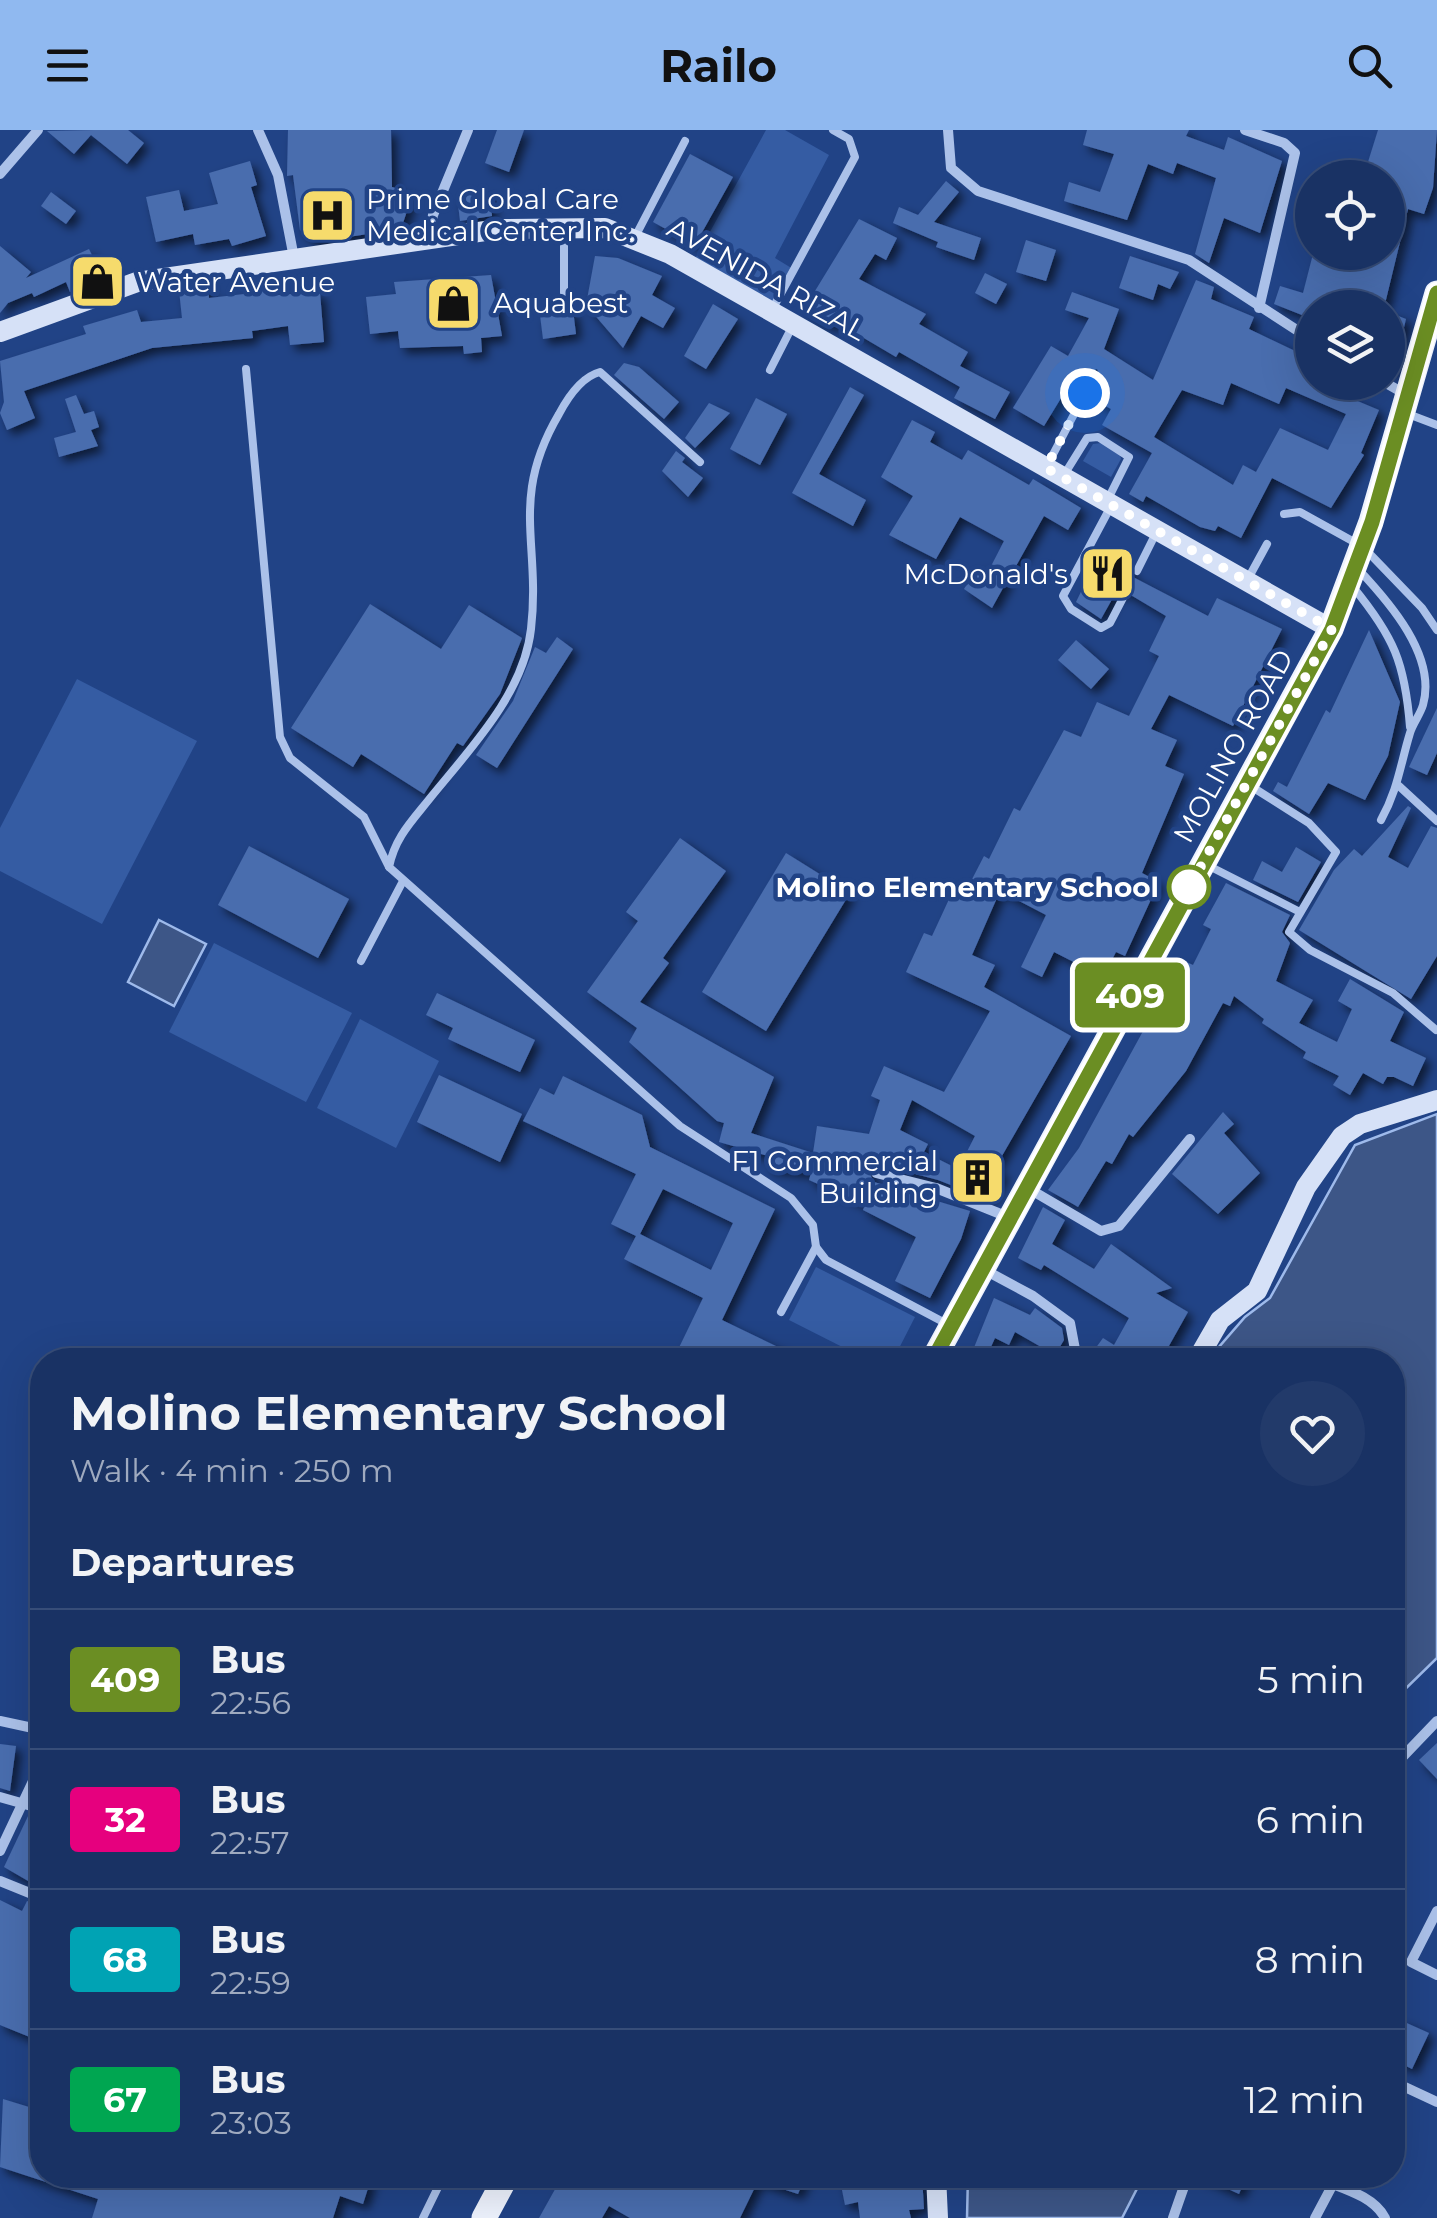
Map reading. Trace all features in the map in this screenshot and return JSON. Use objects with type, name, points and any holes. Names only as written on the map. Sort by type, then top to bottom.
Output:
[{"type":"main road","name":"AVENIDA RIZAL","points":[[0,332],[137,282],[428,242],[499,228],[604,228],[635,237],[793,324],[1332,629]]},
{"type":"main road","name":"MOLINO ROAD","points":[[940,1348],[1332,629],[1356,566],[1437,293]]},
{"type":"main road","points":[[1204,1348],[1220,1320],[1253,1296],[1268,1275],[1276,1244],[1306,1187],[1342,1136],[1360,1124],[1437,1100]]},
{"type":"main road","points":[[484,2218],[499,2188]]},
{"type":"main road","points":[[937,2188],[938,2218]]},
{"type":"street","points":[[0,174],[38,130]]},
{"type":"street","points":[[258,130],[278,174],[294,259]]},
{"type":"street","points":[[428,242],[433,215],[468,130]]},
{"type":"street","points":[[948,130],[951,168],[978,191],[1189,260],[1295,330]]},
{"type":"street","points":[[1244,130],[1284,143],[1295,153],[1259,308]]},
{"type":"street","points":[[1401,400],[1406,405]]},
{"type":"street","points":[[1026,1186],[1101,1231],[1110,1231],[1119,1226],[1190,1138]]},
{"type":"street","points":[[876,1173],[936,1188],[1010,1218]]},
{"type":"street","points":[[982,1268],[1033,1296],[1070,1323],[1075,1348]]},
{"type":"street","points":[[0,1721],[30,1727]]},
{"type":"street","points":[[1405,1755],[1437,1722]]},
{"type":"street","points":[[0,1851],[30,1787]]},
{"type":"street","points":[[0,1797],[30,1804]]},
{"type":"street","points":[[0,1881],[30,1893]]},
{"type":"street","points":[[1437,1911],[1411,1962],[1437,1974]]},
{"type":"street","points":[[1405,2087],[1437,2102]]},
{"type":"street","points":[[1174,2218],[1184,2188]]},
{"type":"street","points":[[1315,2218],[1331,2188]]},
{"type":"street","points":[[1336,2188],[1379,2207],[1385,2218]]},
{"type":"lane","points":[[771,312],[855,157],[849,139],[832,130]]},
{"type":"lane","points":[[635,237],[685,141]]},
{"type":"lane","points":[[564,298],[565,226]]},
{"type":"lane","points":[[770,370],[793,324]]},
{"type":"lane","points":[[246,369],[280,738],[290,758],[364,818],[389,868],[402,881],[680,1126],[791,1198],[813,1225],[816,1247],[826,1260],[951,1327]]},
{"type":"lane","points":[[389,868],[394,842],[484,731],[524,658],[531,629],[531,474],[569,395],[600,372],[700,462]]},
{"type":"lane","points":[[1054,473],[1094,376]]},
{"type":"lane","points":[[1406,405],[1437,424]]},
{"type":"lane","points":[[1054,473],[1092,435],[1126,452],[1128,464],[1064,596],[1071,609],[1100,628],[1110,624],[1123,598]]},
{"type":"lane","points":[[1284,514],[1300,512],[1356,566],[1398,616],[1415,650],[1424,704],[1411,730],[1399,786],[1381,820]]},
{"type":"lane","points":[[1137,571],[1158,531]]},
{"type":"lane","points":[[1247,581],[1267,544]]},
{"type":"lane","points":[[1356,566],[1422,608],[1437,630]]},
{"type":"lane","points":[[1356,566],[1399,654],[1411,730]]},
{"type":"lane","points":[[1246,784],[1334,844],[1333,862],[1288,928],[1295,940],[1393,993],[1436,1030]]},
{"type":"lane","points":[[1399,786],[1437,820]]},
{"type":"lane","points":[[1203,862],[1298,912]]},
{"type":"lane","points":[[362,961],[402,881]]},
{"type":"lane","points":[[780,1312],[816,1247]]},
{"type":"lane","points":[[423,2218],[438,2188]]},
{"type":"shaded area","points":[[766,130],[785,130],[829,155],[775,258],[793,269],[775,305],[695,259]]},
{"type":"shaded area","points":[[1101,443],[1119,451],[1121,459],[1111,477],[1083,461],[1093,444]]},
{"type":"shaded area","points":[[77,679],[197,741],[102,924],[0,871],[0,828]]},
{"type":"shaded area","points":[[159,920],[206,944],[174,1006],[128,982]]},
{"type":"shaded area","points":[[214,943],[352,1013],[306,1102],[169,1032]]},
{"type":"shaded area","points":[[360,1019],[439,1061],[396,1148],[317,1108]]},
{"type":"shaded area","points":[[1437,1114],[1437,1658],[1405,1689],[1405,1348],[1219,1347],[1245,1317],[1270,1298],[1355,1145]]},
{"type":"shaded area","points":[[816,1267],[915,1317],[899,1348],[844,1348],[789,1320]]},
{"type":"shaded area","points":[[968,2188],[1137,2188],[1122,2218],[967,2218]]},
{"type":"building","points":[[128,130],[144,143],[127,164],[91,135],[74,154],[47,131]]},
{"type":"building","points":[[288,130],[391,130],[392,187],[413,193],[401,229],[315,242],[300,230],[293,175],[287,176]]},
{"type":"building","points":[[497,130],[524,130],[509,172],[485,163]]},
{"type":"building","points":[[1087,130],[1189,130],[1186,136],[1224,150],[1228,137],[1282,161],[1260,233],[1224,218],[1209,263],[1195,254],[1216,178],[1177,163],[1173,174],[1148,164],[1127,220],[1064,201],[1069,182],[1100,192],[1114,154],[1083,145]]},
{"type":"building","points":[[1378,130],[1437,130],[1433,188],[1424,214],[1408,209],[1405,221],[1405,160],[1369,160]]},
{"type":"building","points":[[690,154],[733,177],[695,245],[653,222]]},
{"type":"building","points":[[250,161],[257,185],[251,187],[266,236],[232,246],[229,239],[195,245],[193,234],[156,242],[146,197],[179,190],[184,211],[218,204],[209,173]]},
{"type":"building","points":[[946,181],[959,192],[934,222],[981,238],[974,260],[936,247],[938,242],[893,223],[899,207],[918,215]]},
{"type":"building","points":[[51,192],[76,211],[66,224],[41,206]]},
{"type":"building","points":[[490,193],[492,216],[460,221],[457,196]]},
{"type":"building","points":[[859,219],[897,238],[886,260],[875,254],[859,279],[926,314],[919,324],[968,352],[960,366],[1010,392],[995,419],[954,398],[960,387],[899,352],[896,357],[835,321],[831,327],[804,309]]},
{"type":"building","points":[[1026,240],[1056,250],[1046,281],[1016,272]]},
{"type":"building","points":[[0,246],[31,272],[26,278],[89,249],[104,280],[70,292],[66,282],[34,297],[32,293],[8,303],[0,313]]},
{"type":"building","points":[[595,256],[618,258],[662,276],[652,295],[675,308],[663,328],[641,316],[623,348],[586,305]]},
{"type":"building","points":[[1130,256],[1179,272],[1170,289],[1158,284],[1153,300],[1119,288]]},
{"type":"building","points":[[1309,270],[1393,270],[1388,290],[1304,290]]},
{"type":"building","points":[[985,273],[1007,284],[996,304],[975,293]]},
{"type":"building","points":[[491,275],[502,336],[481,338],[482,352],[464,354],[463,346],[400,348],[398,331],[370,334],[366,297],[396,294],[394,282]]},
{"type":"building","points":[[1196,280],[1214,287],[1211,299],[1254,317],[1249,329],[1295,351],[1295,392],[1286,388],[1279,404],[1231,383],[1223,405],[1182,390],[1154,437],[1233,485],[1243,465],[1256,472],[1280,428],[1328,450],[1346,414],[1314,400],[1355,400],[1379,410],[1361,453],[1364,455],[1331,508],[1272,478],[1241,538],[1218,526],[1215,531],[1200,527],[1146,496],[1143,502],[1129,494],[1152,453],[1102,425],[1111,409],[1091,398],[1101,377],[1097,369],[1088,372],[1078,391],[1069,385],[1044,426],[1013,408],[1051,346],[1068,356],[1089,318],[1065,310],[1072,292],[1119,309],[1104,349],[1153,380]]},
{"type":"building","points":[[276,281],[278,295],[320,292],[324,342],[290,345],[288,326],[252,331],[253,338],[152,348],[24,391],[35,418],[7,430],[0,413],[4,402],[0,361],[86,334],[83,326],[137,310],[141,322],[182,318],[179,290],[208,285],[209,298],[253,293],[252,285]]},
{"type":"building","points":[[1280,286],[1295,291],[1295,312],[1274,304]]},
{"type":"building","points":[[713,304],[738,319],[706,369],[684,356]]},
{"type":"building","points":[[573,310],[576,334],[543,339],[540,315]]},
{"type":"building","points":[[624,363],[639,367],[679,402],[664,419],[614,375]]},
{"type":"building","points":[[850,387],[864,395],[819,474],[866,500],[853,526],[792,493]]},
{"type":"building","points":[[76,395],[84,414],[94,411],[99,427],[91,430],[98,446],[59,457],[54,438],[76,432],[65,399]]},
{"type":"building","points":[[756,398],[787,414],[760,465],[730,449]]},
{"type":"building","points":[[709,403],[730,413],[695,448],[685,438]]},
{"type":"building","points":[[912,420],[935,432],[930,442],[962,460],[968,450],[1029,485],[1033,479],[1081,508],[1068,530],[1044,516],[1011,575],[993,566],[1008,579],[992,608],[964,589],[978,566],[988,572],[1004,541],[960,517],[936,559],[889,535],[913,496],[881,477]]},
{"type":"building","points":[[676,451],[685,458],[682,462],[703,478],[688,497],[662,471]]},
{"type":"building","points":[[1100,553],[1130,568],[1133,577],[1208,616],[1217,598],[1282,629],[1233,726],[1169,695],[1151,729],[1177,740],[1165,766],[1184,774],[1142,873],[1159,882],[1125,956],[1116,952],[1103,977],[1054,952],[1042,977],[1021,967],[1046,915],[1000,891],[972,955],[995,965],[984,987],[1071,1036],[995,1168],[1004,1173],[989,1200],[938,1180],[878,1164],[868,1170],[874,1182],[970,1211],[961,1239],[930,1298],[895,1281],[916,1237],[863,1210],[865,1205],[809,1180],[811,1173],[767,1168],[768,1156],[719,1142],[724,1123],[717,1121],[629,1042],[637,1028],[587,992],[638,921],[626,912],[680,838],[726,871],[663,958],[669,963],[640,1002],[774,1077],[751,1133],[813,1153],[817,1126],[869,1134],[880,1100],[871,1096],[884,1066],[944,1092],[990,1011],[906,972],[924,933],[932,936],[957,882],[968,887],[984,856],[989,859],[1014,808],[1020,811],[1064,730],[1081,737],[1097,702],[1129,716],[1159,656],[1149,651],[1166,616],[1124,591],[1115,594],[1101,619],[1076,602]],"holes":[[[912,1100],[975,1136],[958,1169],[924,1152],[928,1144],[900,1130]]]},
{"type":"building","points":[[370,604],[441,649],[469,605],[522,638],[500,694],[463,746],[457,743],[424,794],[361,754],[353,767],[291,728]]},
{"type":"building","points":[[1369,630],[1400,702],[1388,756],[1365,800],[1328,783],[1309,814],[1273,791],[1278,782],[1287,787],[1326,710],[1330,713]]},
{"type":"building","points":[[557,637],[573,649],[497,768],[476,755],[513,701],[535,647],[546,653]]},
{"type":"building","points":[[1076,640],[1109,669],[1091,689],[1058,660]]},
{"type":"building","points":[[1437,708],[1437,753],[1427,775],[1409,767]]},
{"type":"building","points":[[1408,806],[1411,808],[1388,857],[1408,868],[1431,826],[1437,828],[1437,956],[1411,999],[1299,930],[1334,870],[1354,849],[1362,856]]},
{"type":"building","points":[[249,846],[349,899],[318,958],[218,905]]},
{"type":"building","points":[[1296,847],[1321,862],[1298,902],[1253,880],[1262,861],[1282,872]]},
{"type":"building","points":[[786,853],[850,893],[766,1031],[702,992]]},
{"type":"building","points":[[1226,883],[1290,915],[1282,932],[1290,943],[1276,981],[1313,1000],[1299,1023],[1337,1042],[1352,1009],[1338,1001],[1350,979],[1404,1012],[1390,1041],[1426,1058],[1413,1086],[1394,1077],[1387,1077],[1383,1084],[1363,1073],[1350,1095],[1333,1085],[1339,1076],[1303,1058],[1306,1052],[1262,1023],[1264,1019],[1234,996],[1230,1006],[1223,1003],[1186,1071],[1133,1137],[1129,1134],[1112,1164],[1106,1161],[1078,1207],[1048,1190],[1079,1148],[1182,960],[1193,965],[1211,929],[1203,925]]},
{"type":"building","points":[[437,993],[535,1040],[520,1072],[448,1039],[453,1028],[426,1015]]},
{"type":"building","points":[[439,1075],[522,1114],[500,1162],[417,1122]]},
{"type":"building","points":[[563,1076],[642,1115],[650,1147],[775,1209],[722,1320],[780,1348],[679,1348],[703,1298],[624,1259],[636,1236],[611,1224],[636,1174],[523,1121],[540,1088],[554,1095]],"holes":[[[663,1189],[733,1223],[711,1270],[640,1234]]]},
{"type":"building","points":[[1223,1112],[1234,1124],[1224,1133],[1260,1173],[1218,1214],[1172,1174]]},
{"type":"building","points":[[1043,1207],[1065,1220],[1052,1244],[1094,1269],[1111,1244],[1172,1288],[1156,1293],[1188,1312],[1168,1348],[1096,1348],[1103,1338],[1114,1345],[1129,1318],[1044,1265],[1041,1270],[1018,1258]]},
{"type":"building","points":[[994,1298],[1030,1315],[1035,1308],[1062,1328],[1064,1340],[1059,1348],[1043,1348],[1015,1332],[1009,1345],[995,1338],[990,1348],[974,1348]]},
{"type":"building","points":[[1437,1743],[1437,1779],[1419,1760]]},
{"type":"building","points":[[0,1744],[16,1746],[10,1791],[0,1788]]},
{"type":"building","points":[[29,1814],[30,1814],[30,1882],[4,1867]]},
{"type":"building","points":[[0,1900],[22,1911],[27,1901],[30,2037],[0,2025]]},
{"type":"building","points":[[1405,2022],[1429,2033],[1412,2069],[1405,2066]]},
{"type":"building","points":[[3,2099],[30,2107],[30,2177],[0,2167]]},
{"type":"building","points":[[64,2188],[368,2188],[363,2204],[340,2196],[333,2218],[92,2218],[98,2199]]},
{"type":"building","points":[[556,2188],[755,2188],[740,2218],[630,2218],[609,2206],[602,2218],[539,2218]]},
{"type":"building","points":[[780,2188],[801,2188],[798,2194]]},
{"type":"building","points":[[842,2188],[923,2188],[924,2209],[909,2210],[911,2218],[860,2218],[858,2202],[845,2205]]},
{"type":"bus line","name":"409","points":[[939,1348],[1332,629],[1372,522],[1437,293]]},
{"type":"place","name":"Prime Global Care Medical Center Inc.","points":[[327,215]]},
{"type":"place","name":"Water Avenue","points":[[98,282]]},
{"type":"place","name":"Aquabest","points":[[454,303]]},
{"type":"place","name":"McDonald's","points":[[1107,574]]},
{"type":"place","name":"Molino Elementary School","points":[[1189,887]]},
{"type":"place","name":"F1 Commercial Building","points":[[977,1177]]},
{"type":"route","points":[[1085,393],[1046,468],[1332,629],[1185,895],[1189,887]]}]
